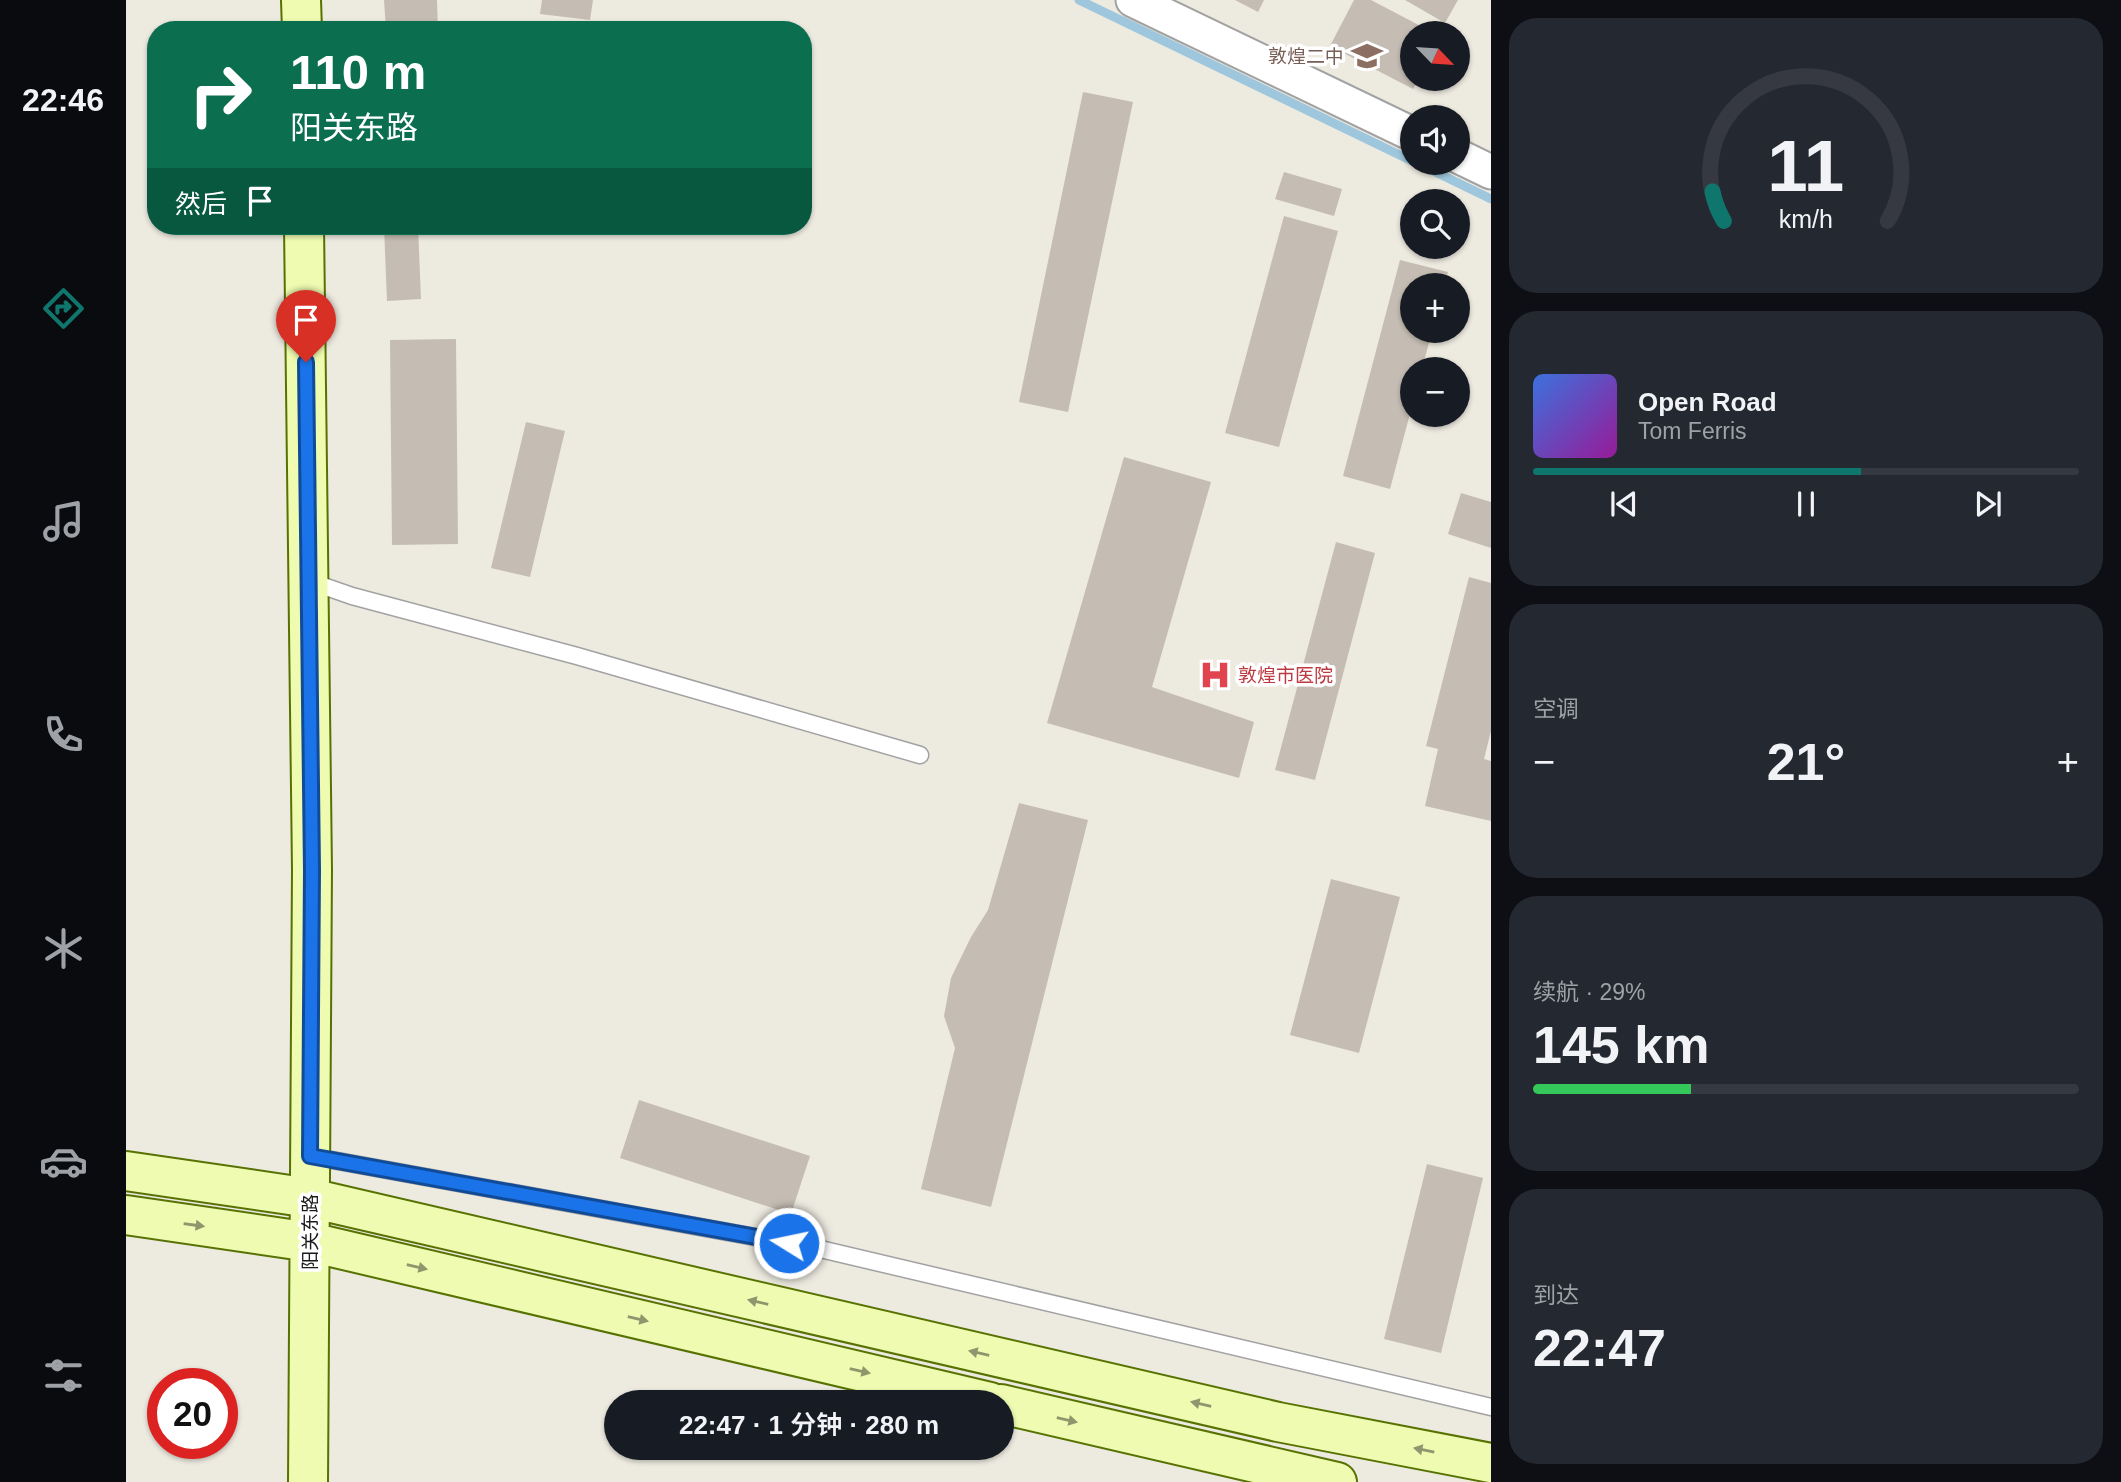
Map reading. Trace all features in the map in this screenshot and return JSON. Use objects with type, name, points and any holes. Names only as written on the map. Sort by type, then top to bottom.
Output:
[{"type":"main road","points":[[301,0],[302,21]]},
{"type":"main road","name":"阳关东路","points":[[304,235],[312,870],[308,1482]]},
{"type":"main road","points":[[126,1171],[310,1198],[1278,1422],[1491,1463]]},
{"type":"main road","points":[[126,1215],[310,1242],[939,1390]]},
{"type":"main road","points":[[1014,1407],[1337,1482]]},
{"type":"street","points":[[1133,0],[1400,129]]},
{"type":"street","points":[[1470,162],[1491,172]]},
{"type":"lane","points":[[309,581],[352,596],[577,656],[920,754]]},
{"type":"lane","points":[[310,1156],[816,1248],[1491,1407]]},
{"type":"building","points":[[384,0],[437,0],[438,21],[385,21]]},
{"type":"building","points":[[542,0],[593,0],[590,20],[540,14]]},
{"type":"building","points":[[1235,0],[1264,0],[1258,12]]},
{"type":"building","points":[[1354,0],[1371,0],[1411,21],[1400,21],[1400,82],[1330,46]]},
{"type":"building","points":[[1405,0],[1458,0],[1446,21]]},
{"type":"building","points":[[1083,92],[1133,102],[1068,412],[1019,402]]},
{"type":"building","points":[[1284,172],[1342,189],[1334,216],[1275,199]]},
{"type":"building","points":[[1284,216],[1338,231],[1279,447],[1225,433]]},
{"type":"building","points":[[384,235],[418,235],[421,299],[387,301]]},
{"type":"building","points":[[1400,260],[1448,272],[1400,273],[1400,343],[1429,343],[1425,357],[1400,357],[1400,427],[1406,427],[1390,489],[1343,476]]},
{"type":"building","points":[[456,339],[458,544],[392,545],[390,340]]},
{"type":"building","points":[[526,422],[565,431],[530,577],[491,568]]},
{"type":"building","points":[[1124,457],[1211,482],[1152,687],[1254,722],[1239,778],[1047,723]]},
{"type":"building","points":[[1461,493],[1491,502],[1491,548],[1448,534]]},
{"type":"building","points":[[1336,542],[1375,553],[1315,780],[1275,770]]},
{"type":"building","points":[[1469,577],[1491,583],[1491,731],[1484,759],[1491,761],[1491,821],[1425,806],[1438,749],[1426,746]]},
{"type":"building","points":[[1019,803],[1088,820],[991,1207],[921,1189],[955,1048],[944,1016],[951,978],[988,910]]},
{"type":"building","points":[[1331,879],[1400,897],[1359,1053],[1290,1035]]},
{"type":"building","points":[[639,1100],[810,1156],[791,1214],[620,1158]]},
{"type":"building","points":[[1427,1164],[1483,1178],[1441,1353],[1384,1339]]},
{"type":"waterway","points":[[1079,0],[1400,155]]},
{"type":"waterway","points":[[1442,175],[1491,199]]},
{"type":"place","name":"敦煌二中","points":[[1367,56]]},
{"type":"place","name":"敦煌市医院","points":[[1215,675]]},
{"type":"route","points":[[306,362],[312,870],[310,1156],[789,1243]]}]
